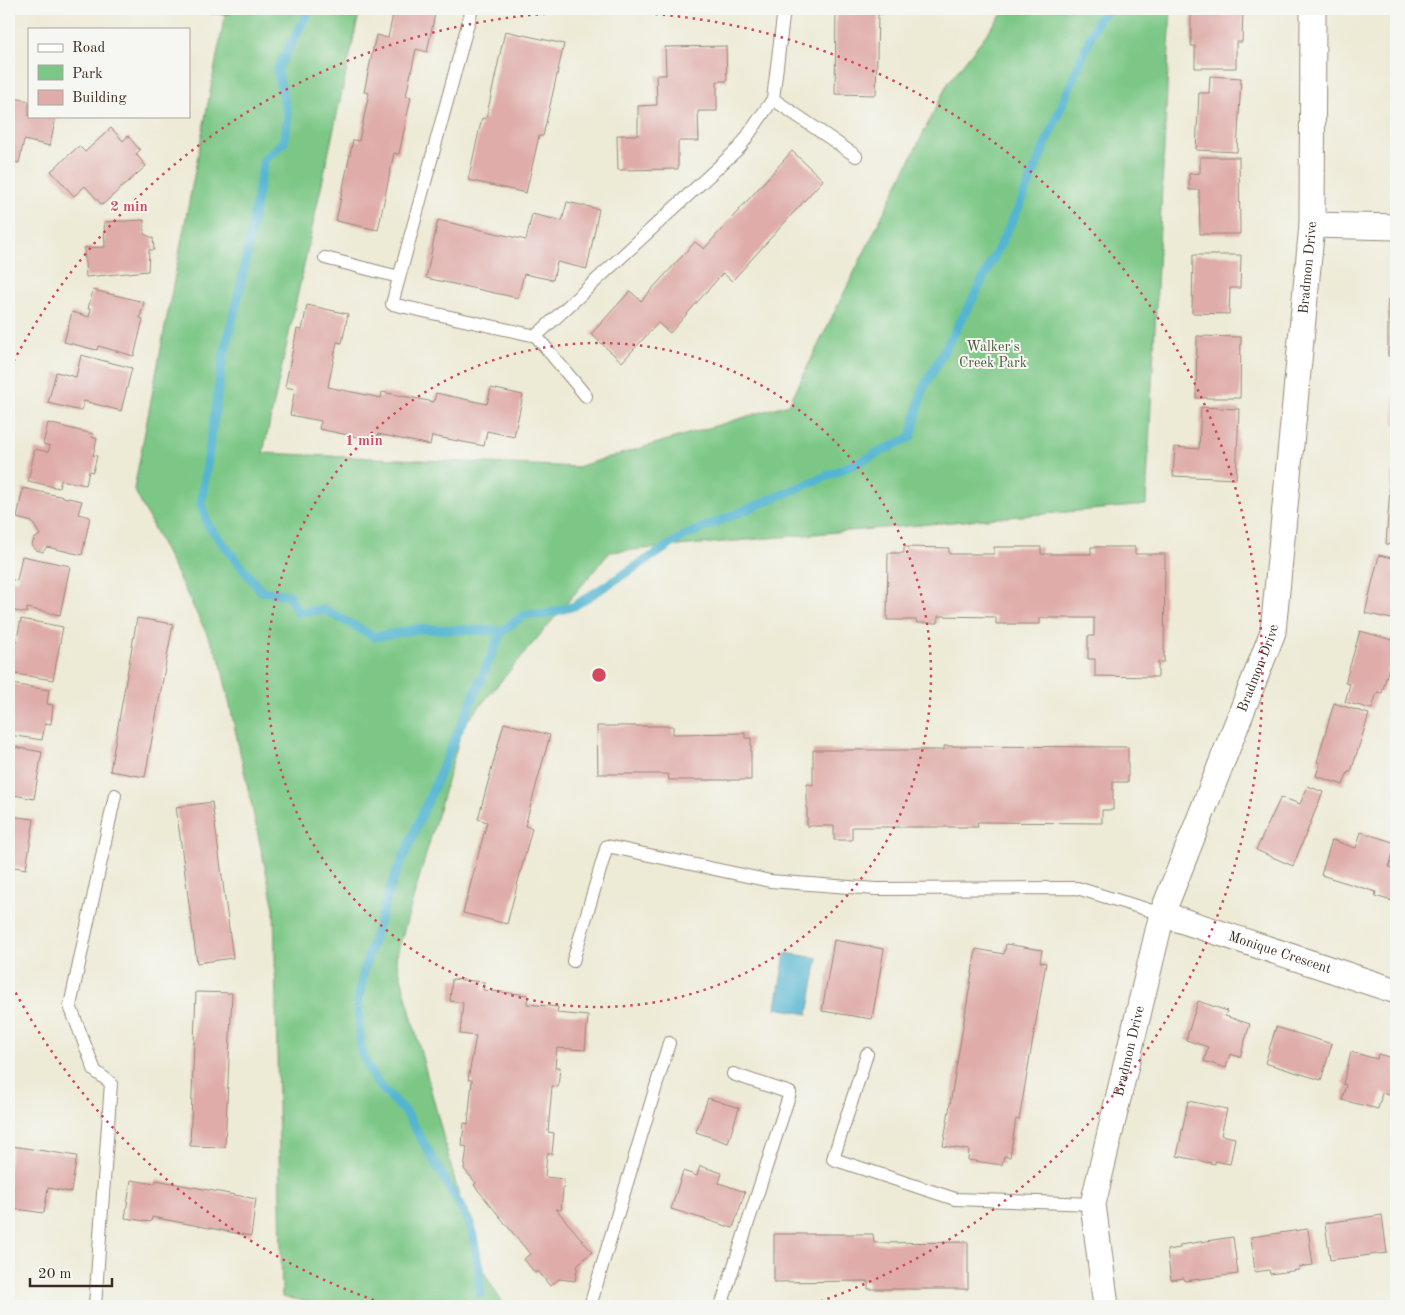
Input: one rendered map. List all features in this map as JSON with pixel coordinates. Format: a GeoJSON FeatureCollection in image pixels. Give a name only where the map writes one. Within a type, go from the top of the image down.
{"type":"FeatureCollection","features":[{"type":"Feature","properties":{"kind":"street","name":"Bradmon Drive"},"geometry":{"type":"LineString","coordinates":[[1106,1306],[1094,1204],[1162,914],[1273,632],[1312,225],[1313,9]]}},
{"type":"Feature","properties":{"kind":"street"},"geometry":{"type":"LineString","coordinates":[[1312,225],[1396,227]]}},
{"type":"Feature","properties":{"kind":"street","name":"Monique Crescent"},"geometry":{"type":"LineString","coordinates":[[1162,914],[1396,991]]}},
{"type":"Feature","properties":{"kind":"lane"},"geometry":{"type":"LineString","coordinates":[[472,9],[392,304],[536,336],[586,396]]}},
{"type":"Feature","properties":{"kind":"lane"},"geometry":{"type":"LineString","coordinates":[[536,336],[740,147],[773,99],[784,9]]}},
{"type":"Feature","properties":{"kind":"lane"},"geometry":{"type":"LineString","coordinates":[[773,99],[856,156]]}},
{"type":"Feature","properties":{"kind":"lane"},"geometry":{"type":"LineString","coordinates":[[325,258],[399,277]]}},
{"type":"Feature","properties":{"kind":"lane"},"geometry":{"type":"LineString","coordinates":[[95,1306],[111,1083],[95,1071],[70,1006],[115,795]]}},
{"type":"Feature","properties":{"kind":"lane"},"geometry":{"type":"LineString","coordinates":[[573,960],[607,846],[770,881],[876,889],[1077,888],[1162,914]]}},
{"type":"Feature","properties":{"kind":"lane"},"geometry":{"type":"LineString","coordinates":[[590,1306],[669,1043]]}},
{"type":"Feature","properties":{"kind":"lane"},"geometry":{"type":"LineString","coordinates":[[867,1054],[833,1159],[955,1199],[1094,1204]]}},
{"type":"Feature","properties":{"kind":"lane"},"geometry":{"type":"LineString","coordinates":[[721,1306],[790,1093],[733,1074]]}},
{"type":"Feature","properties":{"kind":"green space","name":"Walker's Creek Park"},"geometry":{"type":"Polygon","coordinates":[[[226,9],[360,9],[263,453],[577,467],[789,404],[948,83],[1006,9],[1171,9],[1146,505],[610,552],[463,726],[396,958],[475,1257],[504,1306],[336,1306],[282,1297],[274,908],[220,660],[134,489],[226,9]]]}},
{"type":"Feature","properties":{"kind":"water"},"geometry":{"type":"Polygon","coordinates":[[[785,953],[818,958],[808,1014],[776,1008],[785,953]]]}},
{"type":"Feature","properties":{"kind":"building"},"geometry":{"type":"Polygon","coordinates":[[[190,9],[228,9],[228,12],[189,12],[190,9]]]}},
{"type":"Feature","properties":{"kind":"building"},"geometry":{"type":"Polygon","coordinates":[[[394,9],[436,9],[427,52],[416,49],[406,96],[411,97],[399,154],[394,153],[378,230],[336,221],[353,140],[359,141],[369,93],[364,92],[376,35],[388,38],[394,9]]]}},
{"type":"Feature","properties":{"kind":"building"},"geometry":{"type":"Polygon","coordinates":[[[883,9],[883,14],[878,14],[876,95],[835,94],[836,10],[883,9]]]}},
{"type":"Feature","properties":{"kind":"building"},"geometry":{"type":"Polygon","coordinates":[[[1209,9],[1243,9],[1242,42],[1236,42],[1236,68],[1195,68],[1195,46],[1191,46],[1191,14],[1209,14],[1209,9]]]}},
{"type":"Feature","properties":{"kind":"building"},"geometry":{"type":"Polygon","coordinates":[[[505,31],[564,44],[543,136],[539,136],[526,193],[468,180],[482,118],[486,119],[505,31]]]}},
{"type":"Feature","properties":{"kind":"building"},"geometry":{"type":"Polygon","coordinates":[[[726,46],[727,81],[717,81],[717,111],[698,111],[699,141],[678,141],[678,169],[618,170],[617,135],[638,135],[638,106],[657,105],[656,75],[666,75],[665,47],[726,46]]]}},
{"type":"Feature","properties":{"kind":"building"},"geometry":{"type":"Polygon","coordinates":[[[1210,76],[1241,78],[1237,152],[1196,150],[1199,93],[1209,93],[1210,76]]]}},
{"type":"Feature","properties":{"kind":"building"},"geometry":{"type":"Polygon","coordinates":[[[9,97],[28,101],[28,118],[56,118],[50,146],[24,140],[19,163],[9,160],[9,97]]]}},
{"type":"Feature","properties":{"kind":"building"},"geometry":{"type":"Polygon","coordinates":[[[111,128],[123,141],[128,136],[140,150],[136,154],[146,166],[102,205],[85,186],[74,196],[51,171],[79,146],[85,152],[111,128]]]}},
{"type":"Feature","properties":{"kind":"building"},"geometry":{"type":"Polygon","coordinates":[[[792,151],[823,180],[732,281],[723,273],[670,333],[658,323],[622,362],[591,334],[630,291],[641,301],[695,242],[704,249],[792,151]]]}},
{"type":"Feature","properties":{"kind":"building"},"geometry":{"type":"Polygon","coordinates":[[[1200,157],[1239,157],[1240,234],[1200,234],[1199,190],[1189,190],[1189,174],[1200,173],[1200,157]]]}},
{"type":"Feature","properties":{"kind":"building"},"geometry":{"type":"Polygon","coordinates":[[[567,202],[599,209],[587,269],[557,262],[553,280],[524,274],[518,298],[426,278],[438,220],[526,240],[532,214],[562,221],[567,202]]]}},
{"type":"Feature","properties":{"kind":"building"},"geometry":{"type":"Polygon","coordinates":[[[144,220],[144,234],[153,238],[154,250],[149,250],[148,271],[86,277],[84,248],[105,247],[104,222],[144,220]]]}},
{"type":"Feature","properties":{"kind":"building"},"geometry":{"type":"Polygon","coordinates":[[[1193,255],[1241,255],[1240,288],[1230,288],[1229,314],[1192,313],[1193,255]]]}},
{"type":"Feature","properties":{"kind":"building"},"geometry":{"type":"Polygon","coordinates":[[[93,290],[144,302],[140,318],[143,319],[134,356],[98,346],[97,350],[64,342],[72,312],[89,317],[91,309],[88,309],[93,290]]]}},
{"type":"Feature","properties":{"kind":"building"},"geometry":{"type":"Polygon","coordinates":[[[1388,300],[1396,300],[1396,356],[1388,356],[1388,300]]]}},
{"type":"Feature","properties":{"kind":"building"},"geometry":{"type":"Polygon","coordinates":[[[307,305],[348,314],[342,343],[337,342],[328,387],[381,398],[382,392],[434,402],[436,393],[487,404],[491,388],[523,395],[514,437],[487,431],[484,446],[432,436],[430,445],[378,434],[377,441],[319,429],[321,421],[290,415],[295,389],[285,387],[297,329],[302,330],[307,305]]]}},
{"type":"Feature","properties":{"kind":"building"},"geometry":{"type":"Polygon","coordinates":[[[1197,336],[1241,337],[1240,398],[1196,398],[1197,336]]]}},
{"type":"Feature","properties":{"kind":"building"},"geometry":{"type":"Polygon","coordinates":[[[81,355],[132,368],[121,411],[84,401],[81,411],[48,403],[56,372],[76,377],[81,355]]]}},
{"type":"Feature","properties":{"kind":"building"},"geometry":{"type":"Polygon","coordinates":[[[1394,395],[1396,395],[1396,424],[1394,424],[1394,395]]]}},
{"type":"Feature","properties":{"kind":"building"},"geometry":{"type":"Polygon","coordinates":[[[1201,407],[1239,409],[1236,479],[1173,476],[1175,447],[1199,449],[1201,407]]]}},
{"type":"Feature","properties":{"kind":"building"},"geometry":{"type":"Polygon","coordinates":[[[48,423],[93,434],[92,437],[97,439],[93,455],[97,456],[93,472],[89,471],[86,485],[61,480],[59,488],[28,481],[35,449],[48,452],[50,446],[43,444],[48,423]]]}},
{"type":"Feature","properties":{"kind":"building"},"geometry":{"type":"Polygon","coordinates":[[[1391,473],[1396,473],[1396,545],[1386,544],[1391,473]]]}},
{"type":"Feature","properties":{"kind":"building"},"geometry":{"type":"Polygon","coordinates":[[[23,488],[82,501],[78,514],[90,517],[82,555],[47,547],[43,552],[36,550],[32,545],[34,539],[40,535],[32,522],[17,518],[23,488]]]}},
{"type":"Feature","properties":{"kind":"building"},"geometry":{"type":"Polygon","coordinates":[[[904,547],[949,548],[949,554],[994,554],[994,547],[1041,547],[1041,554],[1091,554],[1091,547],[1135,547],[1135,554],[1165,554],[1164,662],[1158,662],[1158,677],[1095,676],[1095,659],[1088,659],[1088,636],[1094,636],[1094,618],[1040,618],[1040,624],[996,624],[996,617],[938,616],[938,623],[917,623],[916,620],[887,620],[888,553],[904,553],[904,547]]]}},
{"type":"Feature","properties":{"kind":"building"},"geometry":{"type":"Polygon","coordinates":[[[1379,555],[1396,559],[1396,620],[1365,613],[1379,555]]]}},
{"type":"Feature","properties":{"kind":"building"},"geometry":{"type":"Polygon","coordinates":[[[22,556],[70,566],[60,615],[27,608],[27,613],[9,610],[9,579],[17,581],[22,556]]]}},
{"type":"Feature","properties":{"kind":"building"},"geometry":{"type":"Polygon","coordinates":[[[137,618],[173,624],[145,777],[110,771],[137,618]]]}},
{"type":"Feature","properties":{"kind":"building"},"geometry":{"type":"Polygon","coordinates":[[[21,619],[63,627],[53,680],[9,673],[9,643],[16,643],[21,619]]]}},
{"type":"Feature","properties":{"kind":"building"},"geometry":{"type":"Polygon","coordinates":[[[1360,631],[1396,641],[1382,693],[1377,692],[1372,709],[1345,702],[1350,684],[1345,683],[1360,631]]]}},
{"type":"Feature","properties":{"kind":"building"},"geometry":{"type":"Polygon","coordinates":[[[11,684],[49,690],[47,704],[53,705],[51,724],[45,723],[42,740],[9,735],[11,684]]]}},
{"type":"Feature","properties":{"kind":"building"},"geometry":{"type":"Polygon","coordinates":[[[1334,703],[1369,714],[1351,772],[1348,772],[1343,785],[1316,776],[1320,763],[1317,762],[1334,703]]]}},
{"type":"Feature","properties":{"kind":"building"},"geometry":{"type":"Polygon","coordinates":[[[504,723],[550,735],[525,826],[532,828],[507,924],[463,913],[487,822],[478,819],[504,723]]]}},
{"type":"Feature","properties":{"kind":"building"},"geometry":{"type":"Polygon","coordinates":[[[597,726],[673,726],[673,734],[745,733],[745,738],[751,738],[751,780],[669,780],[668,774],[598,774],[597,726]]]}},
{"type":"Feature","properties":{"kind":"building"},"geometry":{"type":"Polygon","coordinates":[[[9,746],[42,752],[34,799],[9,794],[9,746]]]}},
{"type":"Feature","properties":{"kind":"building"},"geometry":{"type":"Polygon","coordinates":[[[944,746],[1128,747],[1128,782],[1113,782],[1113,810],[1102,810],[1102,823],[977,822],[978,827],[852,827],[852,840],[834,840],[834,826],[807,826],[807,784],[813,785],[813,750],[944,750],[944,746]]]}},
{"type":"Feature","properties":{"kind":"building"},"geometry":{"type":"Polygon","coordinates":[[[1308,786],[1323,792],[1293,866],[1256,850],[1281,797],[1300,804],[1308,786]]]}},
{"type":"Feature","properties":{"kind":"building"},"geometry":{"type":"Polygon","coordinates":[[[212,802],[233,958],[197,963],[176,807],[212,802]]]}},
{"type":"Feature","properties":{"kind":"building"},"geometry":{"type":"Polygon","coordinates":[[[9,816],[34,819],[26,869],[9,866],[9,816]]]}},
{"type":"Feature","properties":{"kind":"building"},"geometry":{"type":"Polygon","coordinates":[[[1361,832],[1396,843],[1389,867],[1396,869],[1396,889],[1392,901],[1375,896],[1376,892],[1321,875],[1332,840],[1356,848],[1361,832]]]}},
{"type":"Feature","properties":{"kind":"building"},"geometry":{"type":"Polygon","coordinates":[[[834,940],[884,949],[872,1019],[822,1011],[834,940]]]}},
{"type":"Feature","properties":{"kind":"building"},"geometry":{"type":"Polygon","coordinates":[[[1006,944],[1042,950],[1040,962],[1046,963],[1019,1120],[1016,1119],[1010,1157],[1004,1156],[1002,1165],[968,1160],[969,1150],[943,1146],[976,949],[1004,954],[1006,944]]]}},
{"type":"Feature","properties":{"kind":"building"},"geometry":{"type":"Polygon","coordinates":[[[452,979],[484,982],[483,990],[528,995],[527,1004],[558,1007],[557,1013],[588,1016],[585,1050],[557,1048],[555,1067],[560,1067],[558,1087],[552,1086],[548,1132],[554,1133],[552,1154],[547,1154],[545,1177],[564,1179],[561,1210],[556,1209],[592,1252],[578,1264],[575,1281],[559,1279],[550,1286],[538,1271],[535,1273],[524,1259],[530,1254],[474,1185],[476,1183],[464,1169],[467,1147],[462,1146],[464,1123],[468,1124],[472,1080],[468,1080],[476,1036],[460,1034],[463,1003],[450,1001],[452,979]]]}},
{"type":"Feature","properties":{"kind":"building"},"geometry":{"type":"Polygon","coordinates":[[[196,992],[232,993],[225,1147],[190,1146],[196,992]]]}},
{"type":"Feature","properties":{"kind":"building"},"geometry":{"type":"Polygon","coordinates":[[[1198,1001],[1227,1011],[1225,1016],[1250,1024],[1240,1057],[1230,1054],[1226,1068],[1204,1061],[1208,1047],[1186,1040],[1198,1001]]]}},
{"type":"Feature","properties":{"kind":"building"},"geometry":{"type":"Polygon","coordinates":[[[1276,1027],[1332,1044],[1321,1080],[1265,1063],[1276,1027]]]}},
{"type":"Feature","properties":{"kind":"building"},"geometry":{"type":"Polygon","coordinates":[[[1351,1052],[1377,1059],[1378,1054],[1396,1059],[1396,1097],[1382,1093],[1378,1109],[1342,1100],[1346,1085],[1343,1084],[1351,1052]]]}},
{"type":"Feature","properties":{"kind":"building"},"geometry":{"type":"Polygon","coordinates":[[[708,1098],[739,1108],[728,1143],[696,1132],[708,1098]]]}},
{"type":"Feature","properties":{"kind":"building"},"geometry":{"type":"Polygon","coordinates":[[[1188,1101],[1227,1109],[1221,1135],[1235,1138],[1230,1164],[1215,1161],[1215,1164],[1177,1156],[1188,1101]]]}},
{"type":"Feature","properties":{"kind":"building"},"geometry":{"type":"Polygon","coordinates":[[[12,1146],[77,1156],[71,1192],[48,1188],[44,1213],[9,1208],[9,1164],[12,1146]]]}},
{"type":"Feature","properties":{"kind":"building"},"geometry":{"type":"Polygon","coordinates":[[[700,1166],[722,1173],[719,1183],[745,1192],[733,1228],[671,1209],[683,1171],[697,1176],[700,1166]]]}},
{"type":"Feature","properties":{"kind":"building"},"geometry":{"type":"Polygon","coordinates":[[[131,1180],[155,1184],[156,1180],[256,1199],[251,1236],[152,1217],[151,1222],[125,1218],[131,1180]]]}},
{"type":"Feature","properties":{"kind":"building"},"geometry":{"type":"Polygon","coordinates":[[[1382,1215],[1387,1253],[1330,1260],[1325,1223],[1382,1215]]]}},
{"type":"Feature","properties":{"kind":"building"},"geometry":{"type":"Polygon","coordinates":[[[1392,1227],[1396,1227],[1396,1250],[1395,1250],[1392,1227]]]}},
{"type":"Feature","properties":{"kind":"building"},"geometry":{"type":"Polygon","coordinates":[[[1308,1229],[1313,1265],[1299,1267],[1299,1270],[1270,1274],[1269,1270],[1255,1272],[1251,1237],[1308,1229]]]}},
{"type":"Feature","properties":{"kind":"building"},"geometry":{"type":"Polygon","coordinates":[[[774,1234],[873,1234],[874,1243],[968,1242],[968,1289],[868,1289],[868,1281],[774,1282],[774,1234]]]}},
{"type":"Feature","properties":{"kind":"building"},"geometry":{"type":"Polygon","coordinates":[[[1233,1237],[1238,1274],[1185,1281],[1184,1278],[1171,1280],[1167,1250],[1180,1248],[1180,1245],[1233,1237]]]}},
{"type":"Feature","properties":{"kind":"waterway"},"geometry":{"type":"LineString","coordinates":[[310,9],[277,70],[288,116],[284,142],[264,160],[241,284],[223,358],[201,504],[208,525],[261,591],[289,595],[297,612],[325,610],[375,637],[418,629],[502,631]]}},
{"type":"Feature","properties":{"kind":"waterway"},"geometry":{"type":"LineString","coordinates":[[480,1293],[479,1268],[471,1225],[407,1114],[377,1083],[368,1067],[361,1050],[358,1004],[364,970],[390,888],[502,631],[526,614],[543,615],[574,606],[684,536],[855,464],[911,437],[923,389],[974,297],[1019,207],[1099,17],[1111,9]]}}]}
